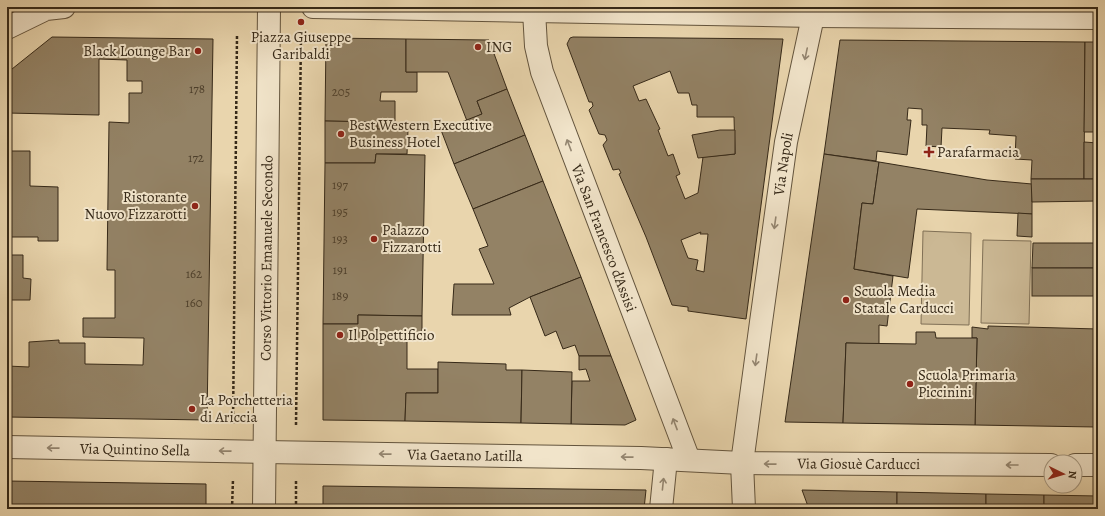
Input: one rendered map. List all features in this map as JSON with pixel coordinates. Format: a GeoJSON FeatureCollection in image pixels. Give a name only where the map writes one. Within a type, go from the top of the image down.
{"type":"FeatureCollection","features":[{"type":"Feature","properties":{"kind":"street"},"geometry":{"type":"LineString","coordinates":[[7,28],[46,9],[64,7]]}},
{"type":"Feature","properties":{"kind":"street","name":"Corso Vittorio Emanuele Secondo"},"geometry":{"type":"LineString","coordinates":[[264,509],[269,7]]}},
{"type":"Feature","properties":{"kind":"street"},"geometry":{"type":"LineString","coordinates":[[313,7],[815,11],[1098,18]]}},
{"type":"Feature","properties":{"kind":"street","name":"Via San Francesco d'Assisi"},"geometry":{"type":"LineString","coordinates":[[534,9],[536,46],[542,72],[689,460]]}},
{"type":"Feature","properties":{"kind":"street","name":"Via Napoli"},"geometry":{"type":"LineString","coordinates":[[742,463],[786,142],[815,11]]}},
{"type":"Feature","properties":{"kind":"street","name":"Via Quintino Sella"},"geometry":{"type":"LineString","coordinates":[[7,447],[264,452]]}},
{"type":"Feature","properties":{"kind":"street","name":"Via Gaetano Latilla"},"geometry":{"type":"LineString","coordinates":[[264,452],[666,459]]}},
{"type":"Feature","properties":{"kind":"street"},"geometry":{"type":"LineString","coordinates":[[661,509],[666,459]]}},
{"type":"Feature","properties":{"kind":"street","name":"Via Giosuè Carducci"},"geometry":{"type":"LineString","coordinates":[[666,459],[742,463],[1043,465]]}},
{"type":"Feature","properties":{"kind":"street"},"geometry":{"type":"LineString","coordinates":[[742,463],[744,509]]}},
{"type":"Feature","properties":{"kind":"street"},"geometry":{"type":"LineString","coordinates":[[1083,465],[1098,465]]}},
{"type":"Feature","properties":{"kind":"path"},"geometry":{"type":"LineString","coordinates":[[232,509],[237,35]]}},
{"type":"Feature","properties":{"kind":"path"},"geometry":{"type":"LineString","coordinates":[[296,509],[301,36]]}},
{"type":"Feature","properties":{"kind":"shaded area"},"geometry":{"type":"Polygon","coordinates":[[[923,231],[971,233],[969,325],[921,324],[923,231]]]}},
{"type":"Feature","properties":{"kind":"shaded area"},"geometry":{"type":"Polygon","coordinates":[[[983,240],[1031,241],[1029,324],[981,323],[983,240]]]}},
{"type":"Feature","properties":{"kind":"building"},"geometry":{"type":"Polygon","coordinates":[[[52,37],[213,39],[207,420],[7,417],[7,366],[29,367],[29,342],[59,340],[59,343],[85,343],[85,364],[143,365],[144,338],[83,337],[83,318],[115,318],[115,270],[107,270],[109,122],[129,123],[129,93],[142,93],[142,81],[127,81],[127,60],[99,59],[99,115],[7,113],[7,73],[52,37]]]}},
{"type":"Feature","properties":{"kind":"building"},"geometry":{"type":"Polygon","coordinates":[[[326,38],[406,39],[406,72],[417,72],[417,92],[381,92],[380,101],[395,101],[395,129],[377,129],[377,122],[325,121],[326,38]]]}},
{"type":"Feature","properties":{"kind":"building"},"geometry":{"type":"Polygon","coordinates":[[[570,38],[783,39],[746,319],[688,311],[688,307],[672,305],[646,237],[619,174],[621,173],[619,169],[613,170],[603,145],[607,140],[605,135],[599,134],[589,110],[593,106],[592,102],[589,102],[567,44],[570,38]],[[670,71],[633,86],[639,101],[646,99],[660,129],[658,130],[668,156],[673,154],[680,174],[676,176],[685,199],[698,193],[703,157],[735,154],[734,117],[697,117],[697,105],[692,105],[689,93],[678,93],[670,71]],[[701,232],[681,240],[688,258],[698,260],[696,270],[704,272],[708,234],[700,234],[701,232]]]}},
{"type":"Feature","properties":{"kind":"building"},"geometry":{"type":"Polygon","coordinates":[[[406,39],[489,40],[507,89],[477,101],[482,114],[467,121],[448,72],[406,72],[406,39]]]}},
{"type":"Feature","properties":{"kind":"building"},"geometry":{"type":"Polygon","coordinates":[[[840,40],[1085,42],[1084,179],[1031,179],[1032,160],[1015,159],[1016,136],[989,134],[990,130],[942,128],[941,147],[926,146],[927,125],[922,125],[922,109],[908,108],[907,120],[911,120],[907,155],[877,151],[876,161],[824,154],[840,40]]]}},
{"type":"Feature","properties":{"kind":"building"},"geometry":{"type":"Polygon","coordinates":[[[1085,42],[1098,42],[1098,126],[1095,126],[1095,132],[1084,132],[1085,42]]]}},
{"type":"Feature","properties":{"kind":"building"},"geometry":{"type":"Polygon","coordinates":[[[507,89],[525,135],[454,164],[441,130],[482,114],[477,101],[507,89]]]}},
{"type":"Feature","properties":{"kind":"building"},"geometry":{"type":"Polygon","coordinates":[[[325,121],[377,122],[377,129],[408,130],[407,154],[376,154],[375,163],[325,163],[325,121]]]}},
{"type":"Feature","properties":{"kind":"building"},"geometry":{"type":"Polygon","coordinates":[[[720,130],[735,130],[735,154],[698,158],[692,135],[720,130]]]}},
{"type":"Feature","properties":{"kind":"building"},"geometry":{"type":"Polygon","coordinates":[[[525,135],[543,181],[473,209],[454,164],[525,135]]]}},
{"type":"Feature","properties":{"kind":"building"},"geometry":{"type":"Polygon","coordinates":[[[1084,142],[1098,143],[1098,179],[1084,179],[1084,142]]]}},
{"type":"Feature","properties":{"kind":"building"},"geometry":{"type":"Polygon","coordinates":[[[7,151],[30,151],[30,186],[58,187],[58,241],[38,241],[38,237],[7,237],[7,151]]]}},
{"type":"Feature","properties":{"kind":"building","name":"Palazzo Fizzarotti"},"geometry":{"type":"Polygon","coordinates":[[[376,154],[425,155],[422,316],[358,315],[358,324],[323,324],[325,163],[375,163],[376,154]]]}},
{"type":"Feature","properties":{"kind":"building","name":"Scuola Media Statale Carducci"},"geometry":{"type":"Polygon","coordinates":[[[824,154],[879,162],[873,204],[862,203],[854,269],[893,276],[887,326],[879,325],[879,344],[846,343],[843,423],[785,422],[824,154]]]}},
{"type":"Feature","properties":{"kind":"building"},"geometry":{"type":"Polygon","coordinates":[[[879,162],[987,180],[1032,184],[1032,214],[917,209],[908,278],[854,269],[862,203],[873,204],[879,162]]]}},
{"type":"Feature","properties":{"kind":"building"},"geometry":{"type":"Polygon","coordinates":[[[1031,179],[1098,179],[1098,201],[1032,202],[1031,179]]]}},
{"type":"Feature","properties":{"kind":"building"},"geometry":{"type":"Polygon","coordinates":[[[543,181],[581,277],[530,297],[509,308],[511,315],[452,315],[454,284],[494,284],[479,249],[488,246],[473,209],[543,181]]]}},
{"type":"Feature","properties":{"kind":"building"},"geometry":{"type":"Polygon","coordinates":[[[1018,213],[1032,214],[1032,237],[1017,236],[1018,213]]]}},
{"type":"Feature","properties":{"kind":"building"},"geometry":{"type":"Polygon","coordinates":[[[1033,243],[1098,243],[1098,268],[1032,268],[1033,243]]]}},
{"type":"Feature","properties":{"kind":"building"},"geometry":{"type":"Polygon","coordinates":[[[7,255],[23,255],[23,278],[31,279],[30,300],[7,300],[7,255]]]}},
{"type":"Feature","properties":{"kind":"building"},"geometry":{"type":"Polygon","coordinates":[[[1032,268],[1098,268],[1098,296],[1032,296],[1032,268]]]}},
{"type":"Feature","properties":{"kind":"building"},"geometry":{"type":"Polygon","coordinates":[[[581,277],[611,356],[579,356],[575,345],[563,349],[556,331],[545,336],[530,297],[581,277]]]}},
{"type":"Feature","properties":{"kind":"building"},"geometry":{"type":"Polygon","coordinates":[[[358,315],[422,316],[422,339],[407,339],[407,369],[438,369],[438,393],[406,393],[405,421],[323,420],[323,324],[358,324],[358,315]]]}},
{"type":"Feature","properties":{"kind":"building"},"geometry":{"type":"Polygon","coordinates":[[[988,326],[1098,329],[1096,427],[975,425],[977,338],[972,338],[972,327],[988,329],[988,326]]]}},
{"type":"Feature","properties":{"kind":"building","name":"Scuola Primaria Piccinini"},"geometry":{"type":"Polygon","coordinates":[[[916,332],[935,332],[936,338],[977,338],[975,425],[843,423],[846,343],[916,344],[916,332]]]}},
{"type":"Feature","properties":{"kind":"building"},"geometry":{"type":"Polygon","coordinates":[[[579,356],[611,356],[636,420],[625,425],[571,424],[572,381],[590,381],[586,369],[579,370],[579,356]]]}},
{"type":"Feature","properties":{"kind":"building"},"geometry":{"type":"Polygon","coordinates":[[[1098,356],[1098,427],[1096,427],[1098,356]]]}},
{"type":"Feature","properties":{"kind":"building"},"geometry":{"type":"Polygon","coordinates":[[[438,362],[506,364],[506,370],[522,370],[521,423],[405,421],[406,393],[438,393],[438,362]]]}},
{"type":"Feature","properties":{"kind":"building"},"geometry":{"type":"Polygon","coordinates":[[[522,370],[572,372],[571,424],[521,423],[522,370]]]}},
{"type":"Feature","properties":{"kind":"building"},"geometry":{"type":"Polygon","coordinates":[[[7,481],[206,484],[206,509],[7,509],[7,481]]]}},
{"type":"Feature","properties":{"kind":"building"},"geometry":{"type":"Polygon","coordinates":[[[323,486],[646,490],[644,509],[323,509],[323,486]]]}},
{"type":"Feature","properties":{"kind":"building"},"geometry":{"type":"Polygon","coordinates":[[[802,490],[897,492],[897,509],[809,509],[802,490]]]}},
{"type":"Feature","properties":{"kind":"building"},"geometry":{"type":"Polygon","coordinates":[[[897,492],[986,494],[986,509],[897,509],[897,492]]]}},
{"type":"Feature","properties":{"kind":"building"},"geometry":{"type":"Polygon","coordinates":[[[986,494],[1044,495],[1044,509],[986,509],[986,494]]]}},
{"type":"Feature","properties":{"kind":"building"},"geometry":{"type":"Polygon","coordinates":[[[1044,495],[1098,496],[1098,509],[1044,509],[1044,495]]]}},
{"type":"Feature","properties":{"kind":"place","name":"Piazza Giuseppe Garibaldi"},"geometry":{"type":"Point","coordinates":[301,22]}},
{"type":"Feature","properties":{"kind":"place","name":"ING"},"geometry":{"type":"Point","coordinates":[478,47]}},
{"type":"Feature","properties":{"kind":"place","name":"Black Lounge Bar"},"geometry":{"type":"Point","coordinates":[198,51]}},
{"type":"Feature","properties":{"kind":"place","name":"Best Western Executive Business Hotel"},"geometry":{"type":"Point","coordinates":[341,134]}},
{"type":"Feature","properties":{"kind":"place","name":"Parafarmacia"},"geometry":{"type":"Point","coordinates":[929,152]}},
{"type":"Feature","properties":{"kind":"place","name":"Ristorante Nuovo Fizzarotti"},"geometry":{"type":"Point","coordinates":[195,206]}},
{"type":"Feature","properties":{"kind":"place","name":"Palazzo Fizzarotti"},"geometry":{"type":"Point","coordinates":[374,239]}},
{"type":"Feature","properties":{"kind":"place","name":"Scuola Media Statale Carducci"},"geometry":{"type":"Point","coordinates":[846,300]}},
{"type":"Feature","properties":{"kind":"place","name":"Il Polpettificio"},"geometry":{"type":"Point","coordinates":[340,335]}},
{"type":"Feature","properties":{"kind":"place","name":"Scuola Primaria Piccinini"},"geometry":{"type":"Point","coordinates":[910,384]}},
{"type":"Feature","properties":{"kind":"place","name":"La Porchetteria di Ariccia"},"geometry":{"type":"Point","coordinates":[192,409]}}]}
